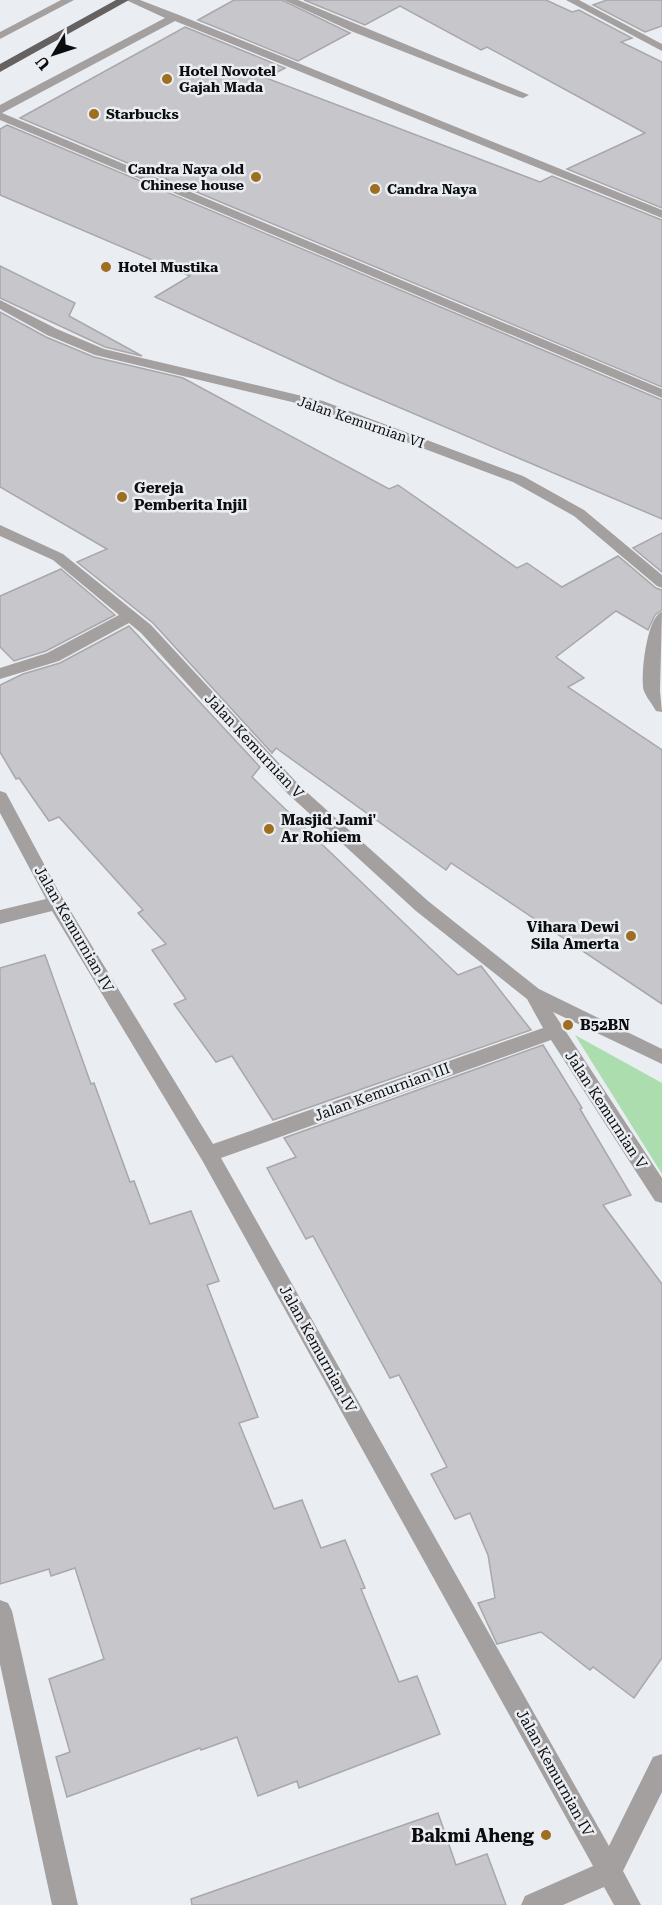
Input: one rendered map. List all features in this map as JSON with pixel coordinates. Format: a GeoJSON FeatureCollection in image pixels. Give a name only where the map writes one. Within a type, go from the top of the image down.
{"type":"FeatureCollection","features":[{"type":"Feature","properties":{"kind":"main road"},"geometry":{"type":"LineString","coordinates":[[0,69],[124,0]]}},
{"type":"Feature","properties":{"kind":"main road"},"geometry":{"type":"LineString","coordinates":[[0,62],[30,53]]}},
{"type":"Feature","properties":{"kind":"street"},"geometry":{"type":"LineString","coordinates":[[0,36],[69,0]]}},
{"type":"Feature","properties":{"kind":"street"},"geometry":{"type":"LineString","coordinates":[[131,0],[662,214]]}},
{"type":"Feature","properties":{"kind":"street"},"geometry":{"type":"LineString","coordinates":[[289,0],[355,29],[523,95]]}},
{"type":"Feature","properties":{"kind":"street"},"geometry":{"type":"LineString","coordinates":[[571,0],[662,48]]}},
{"type":"Feature","properties":{"kind":"street"},"geometry":{"type":"LineString","coordinates":[[0,110],[175,17]]}},
{"type":"Feature","properties":{"kind":"street"},"geometry":{"type":"LineString","coordinates":[[0,116],[662,394]]}},
{"type":"Feature","properties":{"kind":"street","name":"Jalan Kemurnian VI"},"geometry":{"type":"LineString","coordinates":[[0,304],[52,332],[100,352],[318,404],[518,480],[579,513],[662,583]]}},
{"type":"Feature","properties":{"kind":"street","name":"Jalan Kemurnian V"},"geometry":{"type":"LineString","coordinates":[[0,530],[58,557],[146,629],[294,790],[422,906],[533,994],[662,1057]]}},
{"type":"Feature","properties":{"kind":"street"},"geometry":{"type":"LineString","coordinates":[[0,674],[53,657],[130,616]]}},
{"type":"Feature","properties":{"kind":"street"},"geometry":{"type":"LineString","coordinates":[[662,617],[654,642],[652,691],[662,707]]}},
{"type":"Feature","properties":{"kind":"street","name":"Jalan Kemurnian IV"},"geometry":{"type":"LineString","coordinates":[[0,797],[57,903],[209,1154],[628,1905]]}},
{"type":"Feature","properties":{"kind":"street"},"geometry":{"type":"LineString","coordinates":[[0,917],[57,903]]}},
{"type":"Feature","properties":{"kind":"street","name":"Jalan Kemurnian V"},"geometry":{"type":"LineString","coordinates":[[533,994],[662,1195]]}},
{"type":"Feature","properties":{"kind":"street","name":"Jalan Kemurnian III"},"geometry":{"type":"LineString","coordinates":[[209,1154],[555,1031]]}},
{"type":"Feature","properties":{"kind":"street"},"geometry":{"type":"LineString","coordinates":[[0,1611],[65,1905]]}},
{"type":"Feature","properties":{"kind":"street"},"geometry":{"type":"LineString","coordinates":[[534,1905],[610,1871],[662,1766]]}},
{"type":"Feature","properties":{"kind":"green space"},"geometry":{"type":"Polygon","coordinates":[[[575,1035],[662,1083],[662,1174],[575,1035]]]}},
{"type":"Feature","properties":{"kind":"building"},"geometry":{"type":"Polygon","coordinates":[[[234,0],[282,0],[350,33],[298,61],[198,20],[234,0]]]}},
{"type":"Feature","properties":{"kind":"building"},"geometry":{"type":"Polygon","coordinates":[[[304,0],[546,0],[572,12],[579,10],[632,38],[621,42],[662,62],[662,208],[567,169],[645,133],[487,47],[481,50],[400,6],[365,25],[304,0]]]}},
{"type":"Feature","properties":{"kind":"building"},"geometry":{"type":"Polygon","coordinates":[[[607,0],[662,0],[662,26],[645,32],[593,5],[607,0]]]}},
{"type":"Feature","properties":{"kind":"building"},"geometry":{"type":"Polygon","coordinates":[[[185,27],[285,68],[266,78],[540,182],[552,176],[662,220],[662,387],[20,118],[185,27]]]}},
{"type":"Feature","properties":{"kind":"building"},"geometry":{"type":"Polygon","coordinates":[[[7,125],[662,400],[662,519],[337,381],[155,297],[190,276],[0,195],[0,129],[7,125]]]}},
{"type":"Feature","properties":{"kind":"building"},"geometry":{"type":"Polygon","coordinates":[[[0,266],[75,303],[69,316],[142,356],[105,347],[0,298],[0,266]]]}},
{"type":"Feature","properties":{"kind":"building"},"geometry":{"type":"Polygon","coordinates":[[[0,312],[46,337],[94,357],[183,378],[389,489],[398,485],[517,568],[527,563],[562,587],[618,556],[656,588],[662,590],[662,610],[655,615],[648,630],[616,611],[556,657],[584,678],[568,687],[662,750],[662,1004],[451,863],[446,870],[276,748],[272,753],[153,623],[77,562],[107,549],[0,487],[0,312]]]}},
{"type":"Feature","properties":{"kind":"building"},"geometry":{"type":"Polygon","coordinates":[[[662,533],[662,572],[633,548],[662,533]]]}},
{"type":"Feature","properties":{"kind":"building"},"geometry":{"type":"Polygon","coordinates":[[[61,569],[115,615],[46,651],[14,661],[0,647],[0,596],[61,569]]]}},
{"type":"Feature","properties":{"kind":"building"},"geometry":{"type":"Polygon","coordinates":[[[129,626],[260,767],[252,777],[458,975],[481,966],[531,1030],[273,1120],[232,1056],[216,1062],[174,1004],[186,999],[152,950],[166,944],[138,913],[143,910],[59,817],[49,821],[19,778],[16,779],[0,752],[0,685],[23,674],[60,663],[129,626]]]}},
{"type":"Feature","properties":{"kind":"building"},"geometry":{"type":"Polygon","coordinates":[[[45,955],[91,1084],[94,1083],[130,1182],[134,1181],[150,1224],[191,1211],[219,1281],[207,1285],[258,1417],[239,1423],[274,1509],[302,1500],[321,1548],[345,1540],[365,1588],[361,1589],[399,1682],[417,1676],[440,1734],[299,1788],[297,1781],[258,1796],[237,1737],[201,1750],[200,1748],[67,1797],[56,1757],[70,1752],[49,1679],[104,1659],[75,1568],[51,1576],[49,1569],[0,1584],[0,968],[45,955]]]}},
{"type":"Feature","properties":{"kind":"building"},"geometry":{"type":"Polygon","coordinates":[[[543,1045],[631,1195],[603,1205],[662,1284],[662,1658],[634,1698],[593,1667],[590,1670],[541,1632],[497,1644],[478,1603],[495,1598],[488,1555],[470,1513],[455,1519],[431,1474],[447,1467],[399,1375],[390,1378],[313,1236],[306,1239],[267,1168],[296,1157],[284,1138],[543,1045]]]}},
{"type":"Feature","properties":{"kind":"building"},"geometry":{"type":"Polygon","coordinates":[[[438,1813],[456,1865],[487,1854],[506,1905],[192,1905],[191,1899],[438,1813]]]}},
{"type":"Feature","properties":{"kind":"place","name":"Hotel Novotel Gajah Mada"},"geometry":{"type":"Point","coordinates":[167,79]}},
{"type":"Feature","properties":{"kind":"place","name":"Starbucks"},"geometry":{"type":"Point","coordinates":[94,114]}},
{"type":"Feature","properties":{"kind":"place","name":"Candra Naya old Chinese house"},"geometry":{"type":"Point","coordinates":[256,177]}},
{"type":"Feature","properties":{"kind":"place","name":"Candra Naya"},"geometry":{"type":"Point","coordinates":[375,189]}},
{"type":"Feature","properties":{"kind":"place","name":"Hotel Mustika"},"geometry":{"type":"Point","coordinates":[106,267]}},
{"type":"Feature","properties":{"kind":"place","name":"Gereja Pemberita Injil"},"geometry":{"type":"Point","coordinates":[122,497]}},
{"type":"Feature","properties":{"kind":"place","name":"Masjid Jami' Ar Rohiem"},"geometry":{"type":"Point","coordinates":[269,829]}},
{"type":"Feature","properties":{"kind":"place","name":"Vihara Dewi Sila Amerta"},"geometry":{"type":"Point","coordinates":[631,936]}},
{"type":"Feature","properties":{"kind":"place","name":"B52BN"},"geometry":{"type":"Point","coordinates":[568,1025]}},
{"type":"Feature","properties":{"kind":"place","name":"Bakmi Aheng"},"geometry":{"type":"Point","coordinates":[546,1835]}}]}
